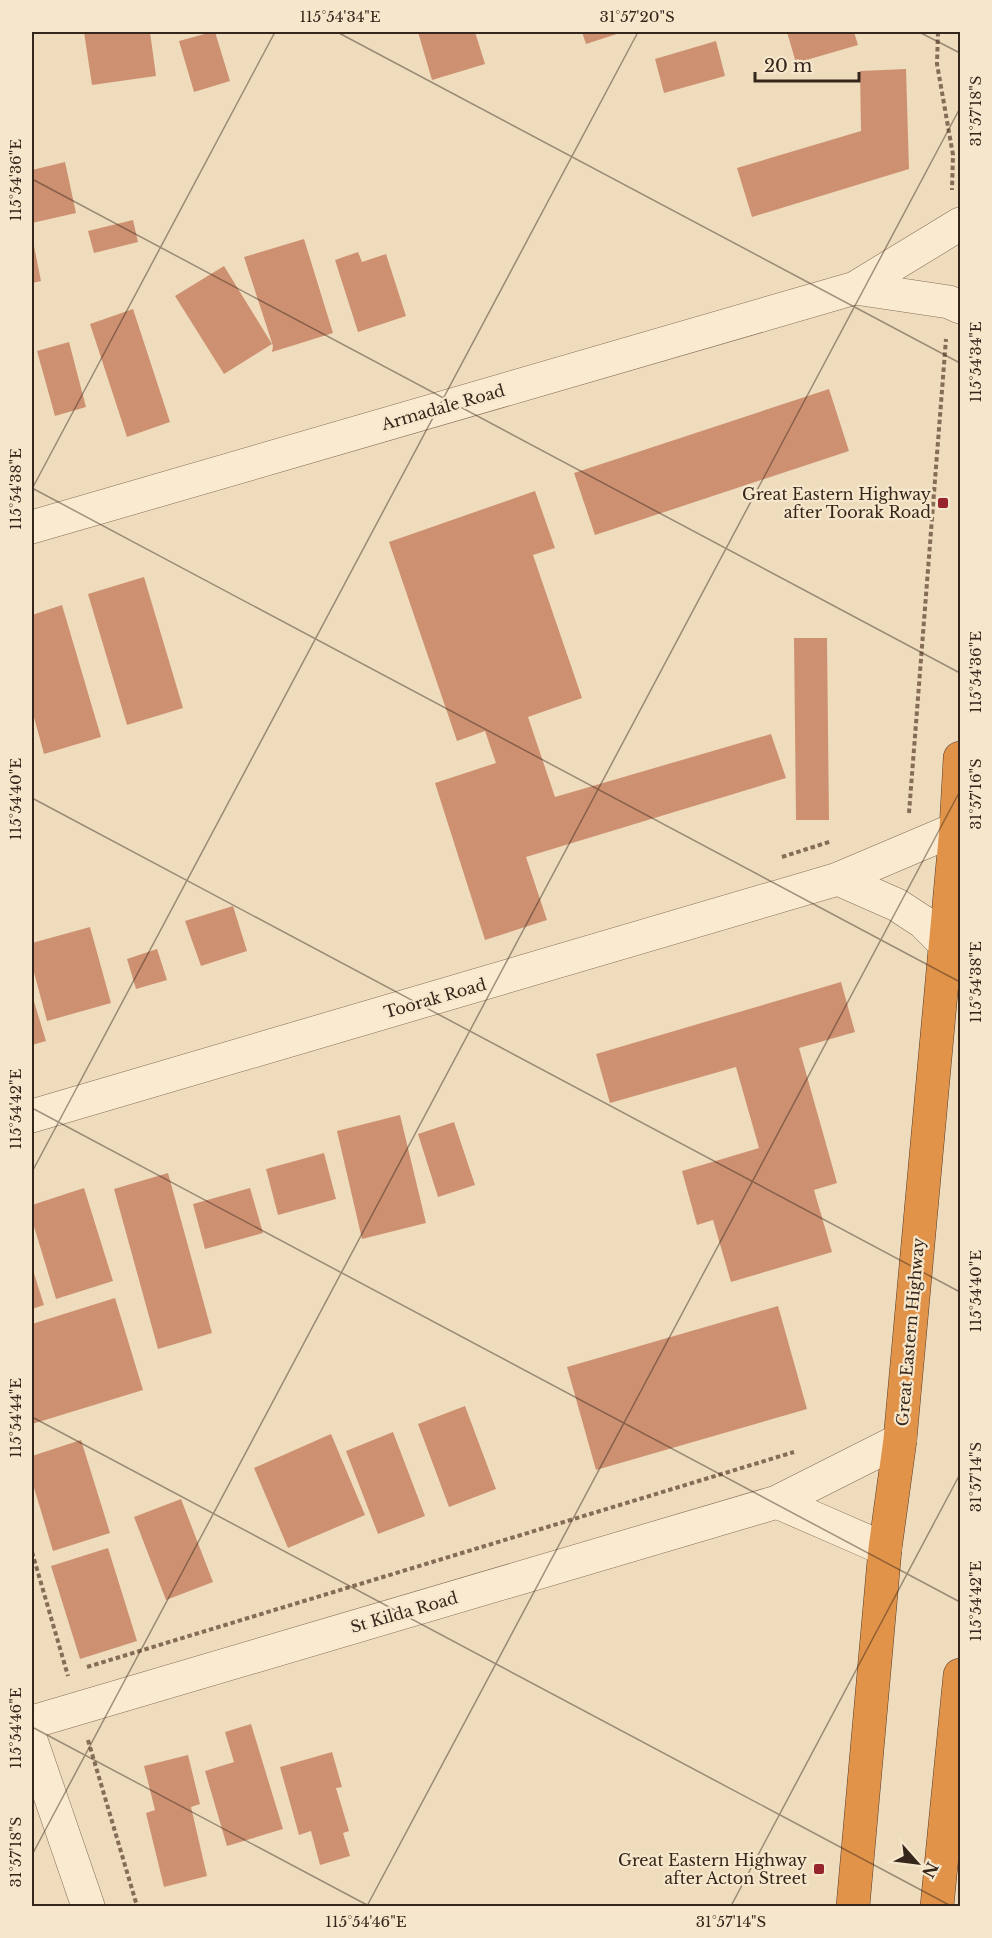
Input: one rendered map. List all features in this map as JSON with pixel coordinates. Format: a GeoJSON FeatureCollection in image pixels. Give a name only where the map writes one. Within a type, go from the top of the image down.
{"type":"FeatureCollection","features":[{"type":"Feature","properties":{"kind":"highway","name":"Great Eastern Highway"},"geometry":{"type":"LineString","coordinates":[[853,1906],[885,1549],[900,1440],[956,829],[960,758]]}},
{"type":"Feature","properties":{"kind":"highway"},"geometry":{"type":"LineString","coordinates":[[937,1906],[960,1675]]}},
{"type":"Feature","properties":{"kind":"street","name":"Armadale Road"},"geometry":{"type":"LineString","coordinates":[[32,527],[855,288],[955,227]]}},
{"type":"Feature","properties":{"kind":"street","name":"Armadale Road"},"geometry":{"type":"LineString","coordinates":[[855,288],[955,304]]}},
{"type":"Feature","properties":{"kind":"street","name":"Toorak Road"},"geometry":{"type":"LineString","coordinates":[[32,1116],[838,879],[956,829]]}},
{"type":"Feature","properties":{"kind":"street"},"geometry":{"type":"LineString","coordinates":[[838,879],[897,905],[923,922],[945,944]]}},
{"type":"Feature","properties":{"kind":"street","name":"St Kilda Road"},"geometry":{"type":"LineString","coordinates":[[32,1722],[777,1502],[900,1440]]}},
{"type":"Feature","properties":{"kind":"street"},"geometry":{"type":"LineString","coordinates":[[777,1502],[885,1549]]}},
{"type":"Feature","properties":{"kind":"street"},"geometry":{"type":"LineString","coordinates":[[32,1743],[88,1906]]}},
{"type":"Feature","properties":{"kind":"path"},"geometry":{"type":"LineString","coordinates":[[938,32],[937,64],[953,155],[955,227]]}},
{"type":"Feature","properties":{"kind":"path"},"geometry":{"type":"LineString","coordinates":[[908,818],[955,304]]}},
{"type":"Feature","properties":{"kind":"path"},"geometry":{"type":"LineString","coordinates":[[772,860],[840,839]]}},
{"type":"Feature","properties":{"kind":"path"},"geometry":{"type":"LineString","coordinates":[[79,1669],[802,1450]]}},
{"type":"Feature","properties":{"kind":"path"},"geometry":{"type":"LineString","coordinates":[[58,1676],[68,1673]]}},
{"type":"Feature","properties":{"kind":"building"},"geometry":{"type":"Polygon","coordinates":[[[84,32],[150,32],[156,76],[92,85],[84,32]]]}},
{"type":"Feature","properties":{"kind":"building"},"geometry":{"type":"Polygon","coordinates":[[[215,32],[230,81],[194,92],[179,41],[215,32]]]}},
{"type":"Feature","properties":{"kind":"building"},"geometry":{"type":"Polygon","coordinates":[[[418,32],[475,32],[485,64],[432,80],[418,32]]]}},
{"type":"Feature","properties":{"kind":"building"},"geometry":{"type":"Polygon","coordinates":[[[582,32],[623,32],[586,44],[582,32]]]}},
{"type":"Feature","properties":{"kind":"building"},"geometry":{"type":"Polygon","coordinates":[[[787,32],[854,32],[858,45],[796,63],[787,32]]]}},
{"type":"Feature","properties":{"kind":"building"},"geometry":{"type":"Polygon","coordinates":[[[716,41],[725,76],[664,93],[655,59],[716,41]]]}},
{"type":"Feature","properties":{"kind":"building"},"geometry":{"type":"Polygon","coordinates":[[[906,69],[909,169],[752,217],[737,168],[861,131],[860,71],[906,69]]]}},
{"type":"Feature","properties":{"kind":"building"},"geometry":{"type":"Polygon","coordinates":[[[65,162],[76,213],[32,223],[32,170],[65,162]]]}},
{"type":"Feature","properties":{"kind":"building"},"geometry":{"type":"Polygon","coordinates":[[[133,220],[138,242],[94,253],[88,231],[133,220]]]}},
{"type":"Feature","properties":{"kind":"building"},"geometry":{"type":"Polygon","coordinates":[[[304,239],[333,333],[272,352],[273,346],[244,257],[304,239]]]}},
{"type":"Feature","properties":{"kind":"building"},"geometry":{"type":"Polygon","coordinates":[[[34,246],[41,281],[32,283],[32,247],[34,246]]]}},
{"type":"Feature","properties":{"kind":"building"},"geometry":{"type":"Polygon","coordinates":[[[358,252],[362,262],[386,254],[406,316],[358,332],[335,260],[358,252]]]}},
{"type":"Feature","properties":{"kind":"building"},"geometry":{"type":"Polygon","coordinates":[[[224,266],[272,344],[224,374],[175,296],[224,266]]]}},
{"type":"Feature","properties":{"kind":"building"},"geometry":{"type":"Polygon","coordinates":[[[133,309],[170,422],[127,437],[90,324],[133,309]]]}},
{"type":"Feature","properties":{"kind":"building"},"geometry":{"type":"Polygon","coordinates":[[[69,342],[86,407],[55,416],[37,351],[69,342]]]}},
{"type":"Feature","properties":{"kind":"building"},"geometry":{"type":"Polygon","coordinates":[[[829,389],[849,451],[595,535],[574,473],[829,389]]]}},
{"type":"Feature","properties":{"kind":"building"},"geometry":{"type":"Polygon","coordinates":[[[535,491],[555,548],[533,555],[582,698],[528,717],[555,797],[771,734],[786,778],[526,857],[547,920],[485,940],[435,783],[496,763],[485,731],[457,741],[389,542],[535,491]]]}},
{"type":"Feature","properties":{"kind":"building"},"geometry":{"type":"Polygon","coordinates":[[[144,577],[183,708],[127,725],[88,594],[144,577]]]}},
{"type":"Feature","properties":{"kind":"building"},"geometry":{"type":"Polygon","coordinates":[[[62,605],[101,737],[44,754],[32,710],[32,615],[62,605]]]}},
{"type":"Feature","properties":{"kind":"building"},"geometry":{"type":"Polygon","coordinates":[[[794,638],[827,638],[829,820],[796,820],[794,638]]]}},
{"type":"Feature","properties":{"kind":"building"},"geometry":{"type":"Polygon","coordinates":[[[233,906],[247,951],[201,966],[185,921],[233,906]]]}},
{"type":"Feature","properties":{"kind":"building"},"geometry":{"type":"Polygon","coordinates":[[[90,927],[111,1003],[47,1021],[32,965],[32,943],[90,927]]]}},
{"type":"Feature","properties":{"kind":"building"},"geometry":{"type":"Polygon","coordinates":[[[157,949],[167,980],[136,989],[127,959],[157,949]]]}},
{"type":"Feature","properties":{"kind":"building"},"geometry":{"type":"Polygon","coordinates":[[[841,982],[855,1032],[799,1048],[837,1183],[814,1190],[832,1252],[731,1282],[713,1220],[697,1225],[682,1171],[759,1148],[736,1067],[610,1103],[596,1054],[841,982]]]}},
{"type":"Feature","properties":{"kind":"building"},"geometry":{"type":"Polygon","coordinates":[[[32,995],[46,1041],[32,1045],[32,995]]]}},
{"type":"Feature","properties":{"kind":"building"},"geometry":{"type":"Polygon","coordinates":[[[400,1115],[426,1223],[362,1239],[337,1131],[400,1115]]]}},
{"type":"Feature","properties":{"kind":"building"},"geometry":{"type":"Polygon","coordinates":[[[454,1122],[475,1185],[438,1197],[418,1134],[454,1122]]]}},
{"type":"Feature","properties":{"kind":"building"},"geometry":{"type":"Polygon","coordinates":[[[324,1153],[336,1199],[278,1215],[266,1169],[324,1153]]]}},
{"type":"Feature","properties":{"kind":"building"},"geometry":{"type":"Polygon","coordinates":[[[168,1173],[212,1333],[158,1349],[114,1189],[168,1173]]]}},
{"type":"Feature","properties":{"kind":"building"},"geometry":{"type":"Polygon","coordinates":[[[84,1188],[113,1281],[56,1299],[32,1220],[32,1205],[84,1188]]]}},
{"type":"Feature","properties":{"kind":"building"},"geometry":{"type":"Polygon","coordinates":[[[250,1188],[263,1233],[205,1249],[193,1204],[250,1188]]]}},
{"type":"Feature","properties":{"kind":"building"},"geometry":{"type":"Polygon","coordinates":[[[32,1267],[44,1305],[32,1309],[32,1267]]]}},
{"type":"Feature","properties":{"kind":"building"},"geometry":{"type":"Polygon","coordinates":[[[115,1298],[143,1390],[32,1424],[32,1324],[115,1298]]]}},
{"type":"Feature","properties":{"kind":"building"},"geometry":{"type":"Polygon","coordinates":[[[778,1306],[807,1409],[596,1470],[567,1367],[778,1306]]]}},
{"type":"Feature","properties":{"kind":"building"},"geometry":{"type":"Polygon","coordinates":[[[465,1406],[496,1489],[449,1507],[418,1424],[465,1406]]]}},
{"type":"Feature","properties":{"kind":"building"},"geometry":{"type":"Polygon","coordinates":[[[393,1432],[425,1516],[378,1534],[346,1451],[393,1432]]]}},
{"type":"Feature","properties":{"kind":"building"},"geometry":{"type":"Polygon","coordinates":[[[331,1434],[365,1515],[288,1548],[254,1468],[331,1434]]]}},
{"type":"Feature","properties":{"kind":"building"},"geometry":{"type":"Polygon","coordinates":[[[81,1440],[110,1533],[53,1551],[32,1481],[32,1456],[81,1440]]]}},
{"type":"Feature","properties":{"kind":"building"},"geometry":{"type":"Polygon","coordinates":[[[181,1499],[213,1582],[166,1600],[134,1517],[181,1499]]]}},
{"type":"Feature","properties":{"kind":"building"},"geometry":{"type":"Polygon","coordinates":[[[108,1548],[137,1641],[80,1659],[51,1566],[108,1548]]]}},
{"type":"Feature","properties":{"kind":"building"},"geometry":{"type":"Polygon","coordinates":[[[251,1724],[283,1829],[227,1846],[205,1771],[234,1762],[225,1732],[251,1724]]]}},
{"type":"Feature","properties":{"kind":"building"},"geometry":{"type":"Polygon","coordinates":[[[332,1752],[342,1787],[336,1788],[349,1831],[343,1833],[350,1856],[320,1865],[311,1831],[299,1835],[280,1767],[332,1752]]]}},
{"type":"Feature","properties":{"kind":"building"},"geometry":{"type":"Polygon","coordinates":[[[188,1755],[200,1804],[191,1807],[207,1876],[164,1887],[146,1813],[155,1810],[144,1766],[188,1755]]]}},
{"type":"Feature","properties":{"kind":"place","name":"Great Eastern Highway after Toorak Road"},"geometry":{"type":"Point","coordinates":[943,503]}},
{"type":"Feature","properties":{"kind":"place","name":"Great Eastern Highway after Acton Street"},"geometry":{"type":"Point","coordinates":[819,1869]}}]}
